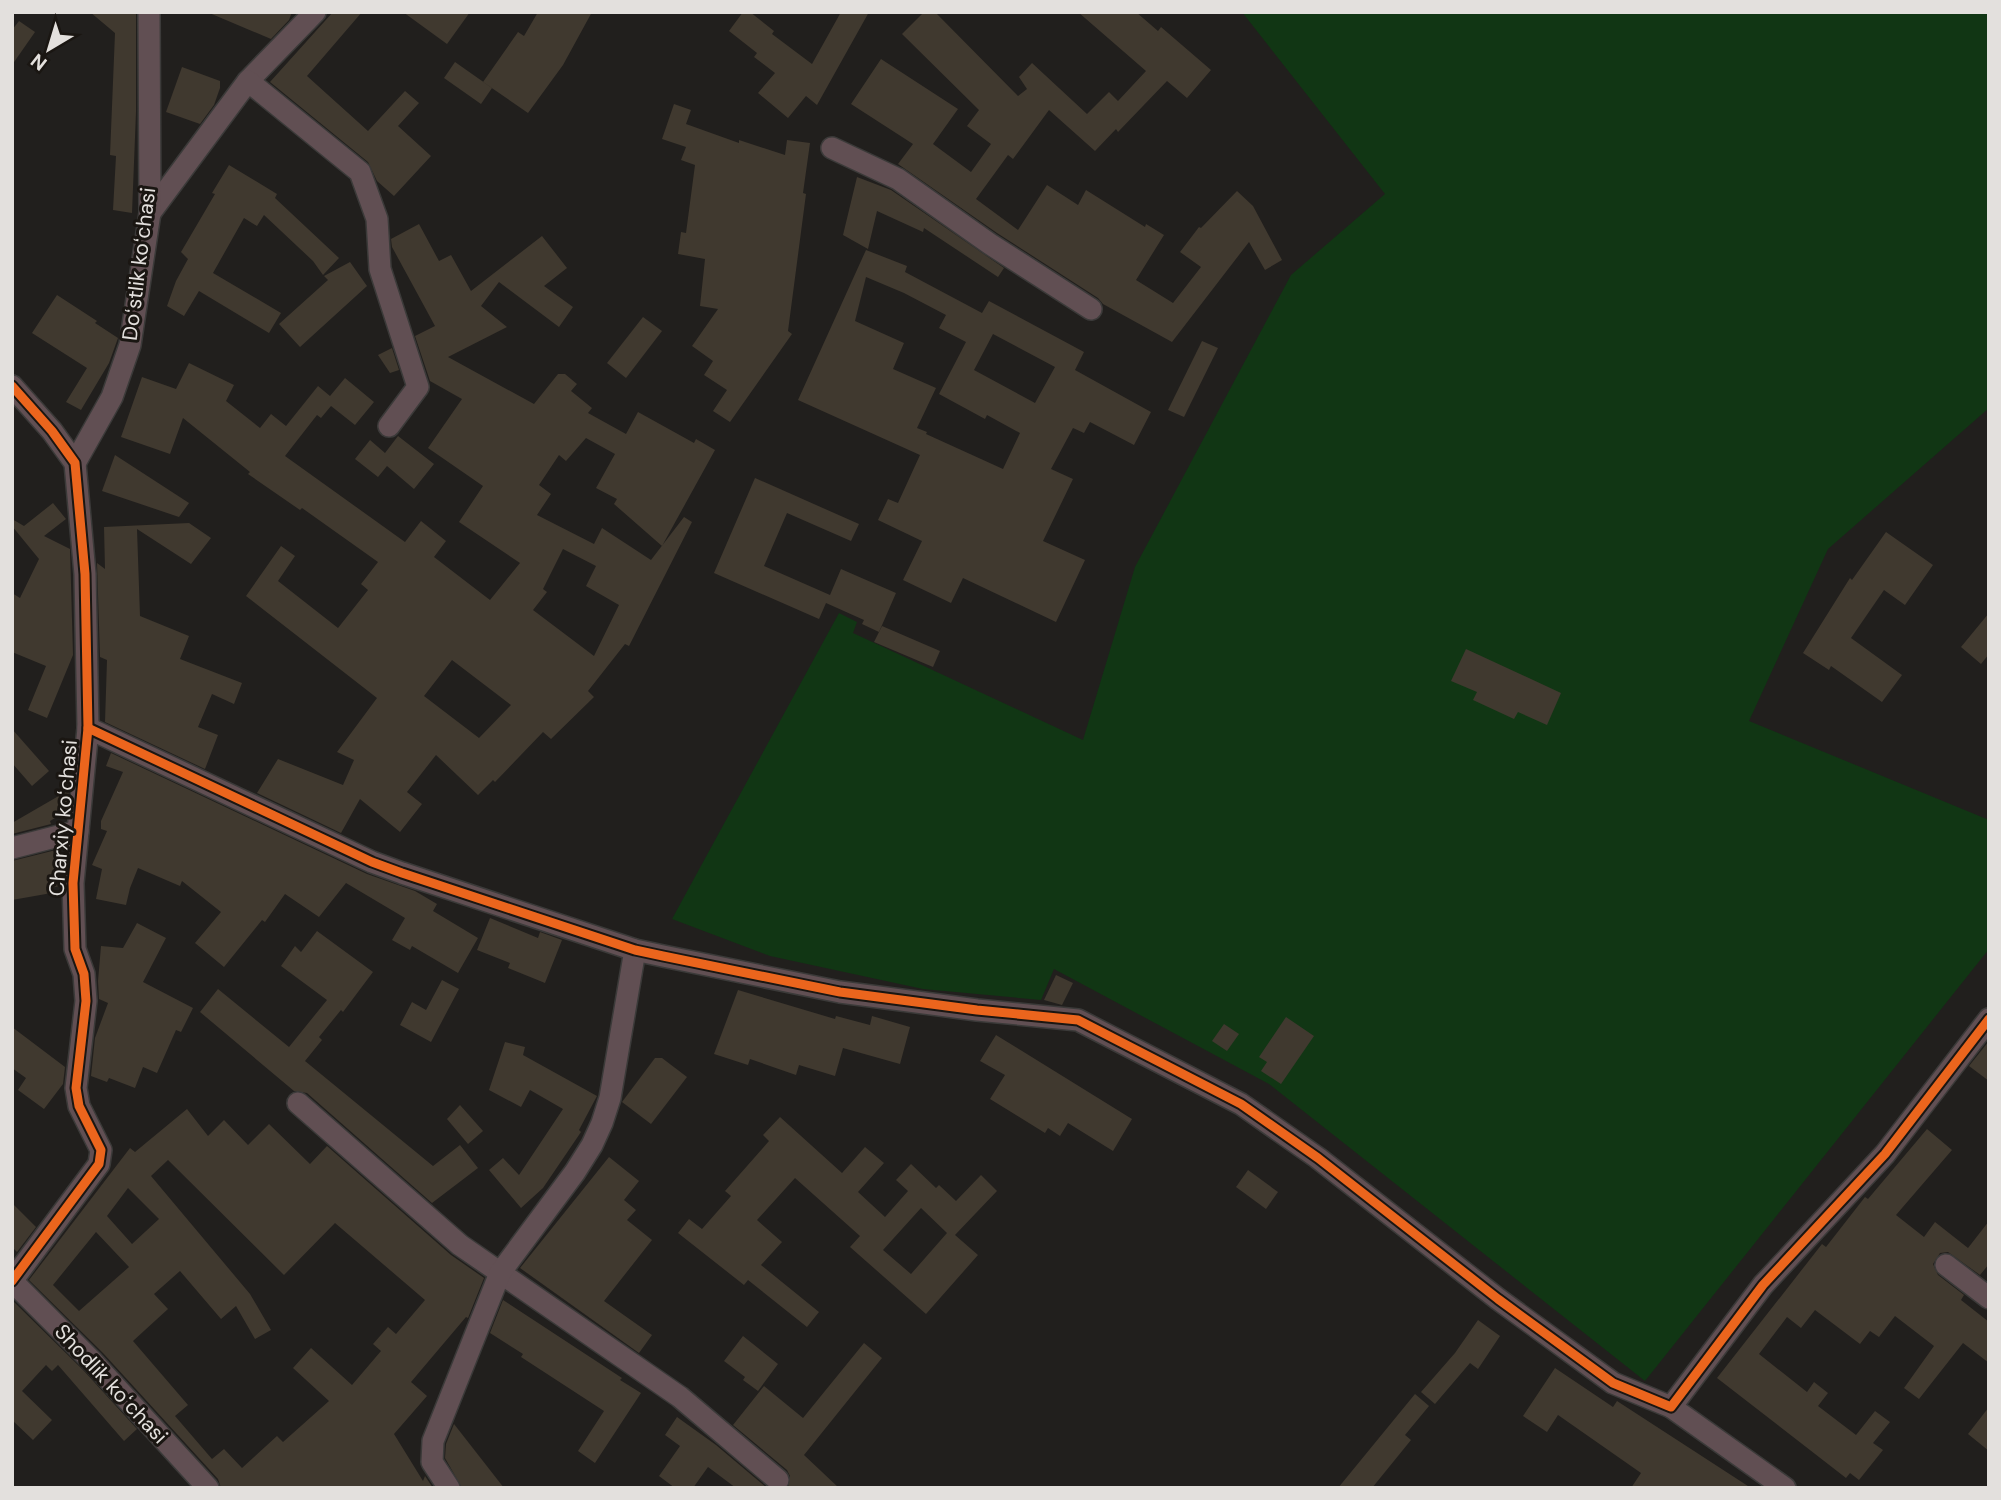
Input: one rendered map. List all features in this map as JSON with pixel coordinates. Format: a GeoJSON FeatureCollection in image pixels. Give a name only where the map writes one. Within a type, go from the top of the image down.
{"type":"FeatureCollection","features":[{"type":"Feature","properties":{"kind":"street","name":"Doʻstlik koʻchasi"},"geometry":{"type":"LineString","coordinates":[[75,463],[112,397],[130,345],[150,213],[149,12]]}},
{"type":"Feature","properties":{"kind":"street"},"geometry":{"type":"LineString","coordinates":[[150,213],[248,81],[315,12]]}},
{"type":"Feature","properties":{"kind":"street"},"geometry":{"type":"LineString","coordinates":[[248,81],[359,173],[377,219],[380,269],[418,387],[389,426]]}},
{"type":"Feature","properties":{"kind":"street"},"geometry":{"type":"LineString","coordinates":[[832,148],[898,179],[990,244],[1091,309]]}},
{"type":"Feature","properties":{"kind":"street"},"geometry":{"type":"LineString","coordinates":[[12,386],[52,431],[75,463]]}},
{"type":"Feature","properties":{"kind":"street","name":"Charxiy koʻchasi"},"geometry":{"type":"LineString","coordinates":[[12,1281],[102,1157],[99,1142],[76,1096],[86,1001],[84,974],[75,950],[73,883],[88,728],[85,575],[75,463]]}},
{"type":"Feature","properties":{"kind":"street"},"geometry":{"type":"LineString","coordinates":[[88,728],[372,862],[635,950],[840,992],[1078,1020],[1241,1104],[1318,1158],[1498,1299],[1613,1383],[1671,1407],[1785,1488]]}},
{"type":"Feature","properties":{"kind":"street"},"geometry":{"type":"LineString","coordinates":[[12,848],[78,831]]}},
{"type":"Feature","properties":{"kind":"street"},"geometry":{"type":"LineString","coordinates":[[449,1488],[432,1462],[433,1441],[500,1273],[575,1172],[602,1123],[610,1098],[635,950]]}},
{"type":"Feature","properties":{"kind":"street"},"geometry":{"type":"LineString","coordinates":[[1671,1407],[1763,1285],[1885,1154],[1989,1019]]}},
{"type":"Feature","properties":{"kind":"street"},"geometry":{"type":"LineString","coordinates":[[298,1103],[460,1245],[680,1397],[778,1480]]}},
{"type":"Feature","properties":{"kind":"street"},"geometry":{"type":"LineString","coordinates":[[1946,1265],[1989,1298]]}},
{"type":"Feature","properties":{"kind":"street","name":"Shodlik koʻchasi"},"geometry":{"type":"LineString","coordinates":[[12,1281],[93,1362],[208,1488]]}},
{"type":"Feature","properties":{"kind":"green space"},"geometry":{"type":"Polygon","coordinates":[[[1242,12],[1989,12],[1989,408],[1828,549],[1749,721],[1989,820],[1989,949],[1645,1381],[1269,1084],[1054,969],[1041,1000],[923,989],[770,956],[672,919],[839,613],[857,622],[853,633],[1083,740],[1135,567],[1291,275],[1385,194],[1242,12]]]}},
{"type":"Feature","properties":{"kind":"building"},"geometry":{"type":"Polygon","coordinates":[[[90,12],[136,12],[132,213],[113,210],[116,156],[110,155],[115,33],[90,12]]]}},
{"type":"Feature","properties":{"kind":"building"},"geometry":{"type":"Polygon","coordinates":[[[207,12],[292,12],[289,20],[271,39],[207,12]]]}},
{"type":"Feature","properties":{"kind":"building"},"geometry":{"type":"Polygon","coordinates":[[[333,12],[362,12],[307,76],[368,131],[405,91],[419,103],[398,126],[431,156],[394,196],[377,181],[368,162],[270,82],[333,12]]]}},
{"type":"Feature","properties":{"kind":"building"},"geometry":{"type":"Polygon","coordinates":[[[403,12],[470,12],[447,44],[403,12]]]}},
{"type":"Feature","properties":{"kind":"building"},"geometry":{"type":"Polygon","coordinates":[[[538,12],[592,12],[563,65],[528,113],[483,82],[518,32],[524,36],[538,12]]]}},
{"type":"Feature","properties":{"kind":"building"},"geometry":{"type":"Polygon","coordinates":[[[743,12],[750,12],[774,31],[772,34],[812,64],[841,12],[869,12],[817,105],[806,96],[788,118],[758,93],[775,73],[754,57],[757,53],[729,31],[743,12]]]}},
{"type":"Feature","properties":{"kind":"building"},"geometry":{"type":"Polygon","coordinates":[[[924,12],[935,12],[1018,96],[1027,89],[1019,77],[1032,63],[1087,114],[1109,92],[1118,101],[1146,71],[1078,12],[1136,12],[1158,31],[1161,27],[1211,70],[1187,98],[1167,81],[1118,132],[1116,129],[1095,151],[1049,110],[1013,159],[1008,155],[976,199],[1018,230],[1047,185],[1078,205],[1086,190],[1145,227],[1146,224],[1164,235],[1136,280],[1173,303],[1201,267],[1180,252],[1199,227],[1201,228],[1237,191],[1253,206],[1282,260],[1265,270],[1249,242],[1172,342],[1103,304],[1098,298],[997,233],[898,164],[913,144],[851,104],[881,59],[958,109],[933,144],[971,172],[991,144],[967,126],[979,110],[902,34],[924,12]]]}},
{"type":"Feature","properties":{"kind":"building"},"geometry":{"type":"Polygon","coordinates":[[[19,21],[35,32],[12,65],[12,30],[19,21]]]}},
{"type":"Feature","properties":{"kind":"building"},"geometry":{"type":"Polygon","coordinates":[[[455,62],[492,88],[481,104],[444,78],[455,62]]]}},
{"type":"Feature","properties":{"kind":"building"},"geometry":{"type":"Polygon","coordinates":[[[182,67],[220,81],[214,105],[200,124],[166,112],[182,67]]]}},
{"type":"Feature","properties":{"kind":"building"},"geometry":{"type":"Polygon","coordinates":[[[674,104],[691,110],[686,124],[739,143],[739,140],[785,155],[787,140],[810,143],[788,331],[792,334],[730,422],[713,411],[727,390],[704,375],[713,361],[692,346],[718,309],[700,306],[705,259],[678,254],[681,232],[686,233],[695,165],[681,160],[686,147],[662,139],[674,104]]]}},
{"type":"Feature","properties":{"kind":"building"},"geometry":{"type":"Polygon","coordinates":[[[229,165],[277,194],[275,198],[339,258],[323,275],[313,261],[264,215],[257,226],[244,218],[213,273],[281,313],[269,333],[199,291],[184,316],[167,306],[188,259],[181,252],[229,165]]]}},
{"type":"Feature","properties":{"kind":"building"},"geometry":{"type":"Polygon","coordinates":[[[857,177],[891,190],[1004,268],[998,277],[924,228],[923,232],[877,211],[868,249],[843,235],[857,177]]]}},
{"type":"Feature","properties":{"kind":"building"},"geometry":{"type":"Polygon","coordinates":[[[419,224],[439,261],[451,255],[471,291],[542,236],[567,268],[544,286],[573,307],[559,327],[499,282],[481,306],[507,327],[448,357],[534,404],[558,374],[565,374],[577,384],[571,391],[592,408],[588,413],[626,434],[638,412],[694,443],[696,439],[715,450],[663,545],[684,517],[692,522],[629,646],[625,644],[588,691],[594,697],[551,739],[543,732],[495,782],[493,780],[478,795],[436,755],[407,792],[422,804],[400,832],[360,799],[341,833],[257,793],[278,759],[343,785],[354,760],[337,752],[377,698],[246,596],[281,546],[295,556],[278,581],[338,628],[368,590],[361,584],[378,562],[302,508],[300,510],[248,474],[250,472],[183,418],[170,454],[121,437],[142,377],[176,389],[189,363],[234,385],[226,401],[260,428],[271,414],[286,426],[318,386],[330,396],[345,378],[374,402],[355,425],[331,406],[321,418],[317,415],[285,456],[405,542],[421,521],[446,541],[434,557],[490,600],[520,563],[459,522],[483,486],[428,448],[462,399],[430,381],[415,336],[435,326],[392,247],[391,239],[419,224]],[[586,438],[566,461],[559,455],[539,485],[551,494],[537,515],[594,544],[602,528],[651,560],[662,546],[614,504],[617,499],[596,488],[615,454],[586,438]],[[563,549],[543,589],[547,592],[533,610],[594,656],[619,605],[586,586],[596,566],[563,549]],[[452,660],[424,696],[479,738],[511,705],[452,660]]]}},
{"type":"Feature","properties":{"kind":"building"},"geometry":{"type":"Polygon","coordinates":[[[866,250],[907,266],[905,272],[982,313],[989,301],[1084,352],[1075,370],[1151,412],[1134,445],[1090,422],[1084,433],[1073,428],[1051,469],[1073,479],[1043,541],[1085,560],[1056,622],[963,578],[951,603],[903,580],[922,541],[878,520],[888,499],[898,503],[920,455],[798,400],[866,250]],[[866,277],[855,321],[904,343],[893,369],[936,388],[917,428],[1003,469],[1020,433],[987,415],[985,419],[939,394],[966,342],[939,328],[946,315],[866,277]],[[993,334],[974,370],[1035,403],[1055,367],[993,334]]]}},
{"type":"Feature","properties":{"kind":"building"},"geometry":{"type":"Polygon","coordinates":[[[350,262],[367,286],[300,347],[279,324],[328,280],[324,276],[350,262]]]}},
{"type":"Feature","properties":{"kind":"building"},"geometry":{"type":"Polygon","coordinates":[[[57,295],[118,338],[109,363],[81,410],[66,402],[87,368],[32,333],[57,295]]]}},
{"type":"Feature","properties":{"kind":"building"},"geometry":{"type":"Polygon","coordinates":[[[643,317],[662,331],[626,378],[607,363],[643,317]]]}},
{"type":"Feature","properties":{"kind":"building"},"geometry":{"type":"Polygon","coordinates":[[[1202,341],[1218,348],[1184,417],[1168,410],[1202,341]]]}},
{"type":"Feature","properties":{"kind":"building"},"geometry":{"type":"Polygon","coordinates":[[[392,348],[399,370],[390,373],[378,355],[392,348]]]}},
{"type":"Feature","properties":{"kind":"building"},"geometry":{"type":"Polygon","coordinates":[[[398,436],[434,464],[414,489],[387,466],[378,477],[355,459],[370,440],[385,453],[398,436]]]}},
{"type":"Feature","properties":{"kind":"building"},"geometry":{"type":"Polygon","coordinates":[[[115,455],[189,503],[179,517],[102,491],[115,455]]]}},
{"type":"Feature","properties":{"kind":"building"},"geometry":{"type":"Polygon","coordinates":[[[755,478],[859,524],[851,541],[787,513],[764,566],[830,595],[841,569],[896,593],[879,632],[862,624],[864,620],[826,603],[819,619],[714,573],[755,478]]]}},
{"type":"Feature","properties":{"kind":"building"},"geometry":{"type":"Polygon","coordinates":[[[53,503],[66,519],[44,536],[70,549],[73,655],[47,718],[28,710],[46,666],[12,652],[12,593],[20,598],[39,559],[12,526],[12,519],[24,526],[53,503]]]}},
{"type":"Feature","properties":{"kind":"building"},"geometry":{"type":"Polygon","coordinates":[[[189,523],[211,538],[191,564],[137,529],[140,616],[189,636],[180,659],[242,683],[234,704],[212,694],[198,727],[218,735],[205,769],[105,722],[107,660],[100,657],[97,563],[105,569],[104,527],[189,523]]]}},
{"type":"Feature","properties":{"kind":"building"},"geometry":{"type":"Polygon","coordinates":[[[1886,532],[1933,565],[1905,605],[1884,590],[1851,638],[1902,675],[1882,702],[1831,666],[1829,670],[1803,653],[1850,578],[1852,580],[1886,532]]]}},
{"type":"Feature","properties":{"kind":"building"},"geometry":{"type":"Polygon","coordinates":[[[1989,613],[1989,654],[1981,664],[1961,647],[1989,613]]]}},
{"type":"Feature","properties":{"kind":"building"},"geometry":{"type":"Polygon","coordinates":[[[882,626],[940,651],[933,667],[874,642],[882,626]]]}},
{"type":"Feature","properties":{"kind":"building"},"geometry":{"type":"Polygon","coordinates":[[[1466,649],[1561,693],[1547,725],[1518,712],[1514,719],[1473,700],[1477,692],[1451,681],[1466,649]]]}},
{"type":"Feature","properties":{"kind":"building"},"geometry":{"type":"Polygon","coordinates":[[[12,729],[49,771],[32,786],[12,763],[12,729]]]}},
{"type":"Feature","properties":{"kind":"building"},"geometry":{"type":"Polygon","coordinates":[[[111,753],[367,874],[415,891],[437,904],[433,911],[478,938],[458,973],[412,946],[410,950],[392,940],[405,918],[346,883],[319,917],[285,894],[265,922],[262,920],[224,967],[195,943],[221,912],[182,881],[180,886],[138,868],[126,905],[96,899],[102,869],[92,865],[107,831],[101,829],[101,821],[123,772],[106,766],[111,753]]]}},
{"type":"Feature","properties":{"kind":"building"},"geometry":{"type":"Polygon","coordinates":[[[69,790],[67,811],[50,821],[51,824],[12,834],[12,823],[69,790]]]}},
{"type":"Feature","properties":{"kind":"building"},"geometry":{"type":"Polygon","coordinates":[[[56,850],[60,886],[50,888],[51,892],[46,894],[12,900],[12,861],[56,850]]]}},
{"type":"Feature","properties":{"kind":"building"},"geometry":{"type":"Polygon","coordinates":[[[490,918],[538,938],[540,932],[562,940],[545,983],[508,968],[510,963],[477,950],[490,918]]]}},
{"type":"Feature","properties":{"kind":"building"},"geometry":{"type":"Polygon","coordinates":[[[137,923],[166,938],[143,982],[193,1008],[181,1032],[176,1030],[157,1073],[143,1067],[135,1088],[109,1078],[107,1082],[91,1076],[95,1038],[108,1003],[99,999],[101,946],[123,948],[137,923]]]}},
{"type":"Feature","properties":{"kind":"building"},"geometry":{"type":"Polygon","coordinates":[[[317,931],[373,972],[343,1012],[341,1010],[319,1037],[322,1040],[305,1061],[433,1166],[460,1145],[478,1168],[432,1203],[307,1093],[294,1091],[200,1012],[218,989],[289,1047],[327,1000],[281,966],[295,946],[301,952],[317,931]]]}},
{"type":"Feature","properties":{"kind":"building"},"geometry":{"type":"Polygon","coordinates":[[[1056,975],[1073,983],[1062,1005],[1044,1000],[1056,975]]]}},
{"type":"Feature","properties":{"kind":"building"},"geometry":{"type":"Polygon","coordinates":[[[442,980],[459,989],[431,1042],[400,1025],[412,1002],[426,1010],[442,980]]]}},
{"type":"Feature","properties":{"kind":"building"},"geometry":{"type":"Polygon","coordinates":[[[738,990],[835,1019],[836,1016],[870,1025],[872,1016],[910,1027],[900,1064],[843,1048],[835,1076],[799,1065],[796,1075],[750,1059],[748,1065],[714,1054],[738,990]]]}},
{"type":"Feature","properties":{"kind":"building"},"geometry":{"type":"Polygon","coordinates":[[[1286,1017],[1314,1036],[1281,1084],[1261,1071],[1267,1062],[1259,1057],[1286,1017]]]}},
{"type":"Feature","properties":{"kind":"building"},"geometry":{"type":"Polygon","coordinates":[[[1224,1024],[1239,1034],[1227,1051],[1212,1041],[1224,1024]]]}},
{"type":"Feature","properties":{"kind":"building"},"geometry":{"type":"Polygon","coordinates":[[[12,1027],[65,1067],[63,1084],[44,1109],[18,1090],[26,1078],[12,1068],[12,1027]]]}},
{"type":"Feature","properties":{"kind":"building"},"geometry":{"type":"Polygon","coordinates":[[[996,1035],[1132,1119],[1113,1151],[1068,1123],[1060,1136],[1048,1128],[1045,1133],[990,1099],[1005,1075],[980,1061],[996,1035]]]}},
{"type":"Feature","properties":{"kind":"building"},"geometry":{"type":"Polygon","coordinates":[[[1989,1041],[1989,1081],[1969,1066],[1989,1041]]]}},
{"type":"Feature","properties":{"kind":"building"},"geometry":{"type":"Polygon","coordinates":[[[505,1042],[525,1047],[523,1055],[597,1096],[579,1130],[581,1132],[543,1188],[521,1208],[489,1170],[503,1158],[519,1175],[563,1109],[530,1090],[521,1107],[489,1090],[505,1042]]]}},
{"type":"Feature","properties":{"kind":"building"},"geometry":{"type":"Polygon","coordinates":[[[655,1058],[662,1058],[687,1077],[651,1124],[622,1102],[655,1058]]]}},
{"type":"Feature","properties":{"kind":"building"},"geometry":{"type":"Polygon","coordinates":[[[460,1105],[483,1131],[468,1144],[447,1119],[460,1105]]]}},
{"type":"Feature","properties":{"kind":"building"},"geometry":{"type":"Polygon","coordinates":[[[187,1109],[208,1136],[224,1120],[248,1145],[269,1124],[310,1164],[327,1146],[451,1255],[484,1278],[468,1318],[466,1317],[411,1382],[427,1396],[394,1434],[423,1481],[425,1476],[433,1488],[221,1488],[218,1479],[103,1353],[29,1280],[130,1148],[135,1152],[187,1109]],[[168,1160],[151,1176],[250,1294],[271,1330],[255,1339],[236,1306],[221,1319],[180,1271],[154,1294],[168,1309],[133,1341],[188,1405],[175,1416],[212,1459],[224,1449],[242,1468],[277,1436],[283,1442],[329,1401],[293,1368],[311,1348],[352,1385],[381,1351],[373,1344],[388,1327],[396,1334],[425,1300],[335,1223],[284,1275],[168,1160]],[[128,1188],[107,1216],[132,1244],[159,1219],[128,1188]],[[96,1232],[53,1285],[79,1311],[129,1267],[96,1232]]]}},
{"type":"Feature","properties":{"kind":"building"},"geometry":{"type":"Polygon","coordinates":[[[780,1117],[842,1173],[865,1147],[884,1163],[858,1192],[885,1217],[908,1191],[896,1180],[911,1164],[936,1188],[939,1185],[956,1201],[981,1175],[997,1191],[955,1235],[978,1255],[926,1314],[850,1247],[860,1236],[795,1178],[757,1220],[782,1242],[761,1265],[819,1312],[807,1327],[748,1280],[744,1285],[678,1233],[689,1219],[702,1229],[731,1196],[725,1191],[769,1141],[763,1135],[780,1117]],[[921,1208],[883,1250],[911,1274],[947,1233],[921,1208]]]}},
{"type":"Feature","properties":{"kind":"building"},"geometry":{"type":"Polygon","coordinates":[[[1927,1129],[1952,1150],[1896,1215],[1924,1237],[1935,1222],[1968,1248],[1989,1221],[1989,1264],[1980,1275],[1948,1252],[1940,1253],[1933,1264],[1938,1275],[1964,1295],[1961,1300],[1989,1322],[1989,1363],[1963,1343],[1919,1399],[1904,1388],[1934,1346],[1895,1316],[1879,1337],[1870,1331],[1860,1344],[1815,1310],[1801,1328],[1787,1317],[1759,1354],[1807,1392],[1814,1382],[1828,1393],[1818,1406],[1856,1435],[1875,1411],[1890,1422],[1873,1443],[1883,1450],[1859,1480],[1850,1473],[1846,1478],[1717,1378],[1822,1244],[1826,1247],[1865,1197],[1868,1199],[1927,1129]]]}},
{"type":"Feature","properties":{"kind":"building"},"geometry":{"type":"Polygon","coordinates":[[[609,1157],[639,1181],[624,1200],[636,1210],[627,1220],[652,1240],[604,1301],[652,1335],[639,1353],[520,1268],[609,1157]]]}},
{"type":"Feature","properties":{"kind":"building"},"geometry":{"type":"Polygon","coordinates":[[[1248,1170],[1278,1192],[1266,1209],[1236,1187],[1248,1170]]]}},
{"type":"Feature","properties":{"kind":"building"},"geometry":{"type":"Polygon","coordinates":[[[12,1203],[36,1227],[17,1252],[12,1247],[12,1203]]]}},
{"type":"Feature","properties":{"kind":"building"},"geometry":{"type":"Polygon","coordinates":[[[12,1300],[84,1371],[137,1429],[124,1441],[58,1365],[52,1371],[46,1365],[22,1391],[52,1420],[33,1440],[12,1420],[12,1300]]]}},
{"type":"Feature","properties":{"kind":"building"},"geometry":{"type":"Polygon","coordinates":[[[503,1300],[641,1393],[595,1463],[578,1451],[604,1411],[521,1357],[523,1354],[490,1333],[503,1300]]]}},
{"type":"Feature","properties":{"kind":"building"},"geometry":{"type":"Polygon","coordinates":[[[1478,1320],[1500,1336],[1478,1369],[1470,1363],[1435,1404],[1421,1392],[1455,1353],[1478,1320]]]}},
{"type":"Feature","properties":{"kind":"building"},"geometry":{"type":"Polygon","coordinates":[[[743,1336],[778,1364],[758,1391],[724,1361],[743,1336]]]}},
{"type":"Feature","properties":{"kind":"building"},"geometry":{"type":"Polygon","coordinates":[[[864,1343],[882,1358],[804,1455],[839,1488],[788,1488],[790,1476],[787,1470],[733,1425],[764,1386],[803,1418],[864,1343]]]}},
{"type":"Feature","properties":{"kind":"building"},"geometry":{"type":"Polygon","coordinates":[[[1555,1368],[1613,1407],[1617,1401],[1751,1488],[1631,1488],[1641,1473],[1558,1415],[1547,1432],[1523,1416],[1555,1368]]]}},
{"type":"Feature","properties":{"kind":"building"},"geometry":{"type":"Polygon","coordinates":[[[1415,1394],[1429,1406],[1405,1435],[1411,1440],[1372,1488],[1338,1488],[1415,1394]]]}},
{"type":"Feature","properties":{"kind":"building"},"geometry":{"type":"Polygon","coordinates":[[[1989,1407],[1989,1451],[1968,1434],[1989,1407]]]}},
{"type":"Feature","properties":{"kind":"building"},"geometry":{"type":"Polygon","coordinates":[[[677,1417],[716,1445],[767,1488],[736,1488],[708,1467],[693,1488],[675,1488],[659,1476],[680,1446],[665,1435],[677,1417]]]}},
{"type":"Feature","properties":{"kind":"building"},"geometry":{"type":"Polygon","coordinates":[[[454,1424],[504,1488],[462,1488],[445,1458],[446,1444],[454,1424]]]}},
{"type":"Feature","properties":{"kind":"cycle path"},"geometry":{"type":"LineString","coordinates":[[12,386],[52,431],[75,463],[85,574],[88,728],[73,883],[75,949],[84,974],[86,1001],[76,1088],[79,1106],[101,1150],[99,1164],[12,1281]]}},
{"type":"Feature","properties":{"kind":"cycle path"},"geometry":{"type":"LineString","coordinates":[[88,728],[372,862],[635,950],[840,992],[1078,1020],[1241,1104],[1318,1158],[1498,1299],[1613,1383],[1671,1407],[1763,1285],[1885,1154],[1989,1019]]}}]}
